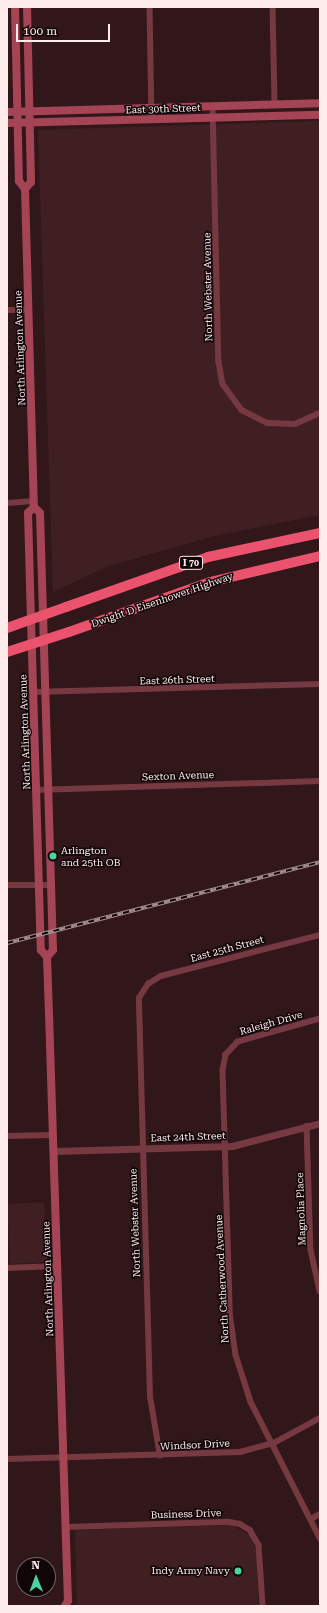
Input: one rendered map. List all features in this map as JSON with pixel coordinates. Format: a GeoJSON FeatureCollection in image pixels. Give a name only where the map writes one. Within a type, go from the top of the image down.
{"type":"FeatureCollection","features":[{"type":"Feature","properties":{"kind":"highway","name":"I 70"},"geometry":{"type":"LineString","coordinates":[[7,628],[208,557],[320,533]]}},
{"type":"Feature","properties":{"kind":"highway","name":"Dwight D Eisenhower Highway"},"geometry":{"type":"LineString","coordinates":[[7,653],[210,582],[320,556]]}},
{"type":"Feature","properties":{"kind":"main road","name":"North Arlington Avenue"},"geometry":{"type":"LineString","coordinates":[[15,7],[19,181],[25,189],[34,504],[40,513],[53,950],[47,957]]}},
{"type":"Feature","properties":{"kind":"main road","name":"North Arlington Avenue"},"geometry":{"type":"LineString","coordinates":[[25,189],[31,182],[27,7]]}},
{"type":"Feature","properties":{"kind":"main road","name":"East 30th Street"},"geometry":{"type":"LineString","coordinates":[[7,112],[320,103]]}},
{"type":"Feature","properties":{"kind":"main road","name":"East 30th Street"},"geometry":{"type":"LineString","coordinates":[[7,123],[320,115]]}},
{"type":"Feature","properties":{"kind":"main road","name":"North Arlington Avenue"},"geometry":{"type":"LineString","coordinates":[[34,504],[28,513],[41,950],[47,957],[69,1604]]}},
{"type":"Feature","properties":{"kind":"street"},"geometry":{"type":"LineString","coordinates":[[150,7],[152,120]]}},
{"type":"Feature","properties":{"kind":"street"},"geometry":{"type":"LineString","coordinates":[[273,7],[275,105]]}},
{"type":"Feature","properties":{"kind":"street","name":"North Webster Avenue"},"geometry":{"type":"LineString","coordinates":[[213,106],[220,375],[227,392],[242,410],[268,423],[289,424],[320,413]]}},
{"type":"Feature","properties":{"kind":"street"},"geometry":{"type":"LineString","coordinates":[[7,310],[28,310]]}},
{"type":"Feature","properties":{"kind":"street"},"geometry":{"type":"LineString","coordinates":[[7,503],[34,504]]}},
{"type":"Feature","properties":{"kind":"street","name":"East 26th Street"},"geometry":{"type":"LineString","coordinates":[[34,692],[320,684]]}},
{"type":"Feature","properties":{"kind":"street","name":"Sexton Avenue"},"geometry":{"type":"LineString","coordinates":[[36,790],[320,781]]}},
{"type":"Feature","properties":{"kind":"street"},"geometry":{"type":"LineString","coordinates":[[7,885],[51,885]]}},
{"type":"Feature","properties":{"kind":"street","name":"East 25th Street"},"geometry":{"type":"LineString","coordinates":[[143,990],[161,976],[320,935]]}},
{"type":"Feature","properties":{"kind":"street","name":"North Webster Avenue"},"geometry":{"type":"LineString","coordinates":[[143,990],[137,1011],[150,1400],[160,1456]]}},
{"type":"Feature","properties":{"kind":"street","name":"Raleigh Drive"},"geometry":{"type":"LineString","coordinates":[[230,1050],[248,1037],[320,1019]]}},
{"type":"Feature","properties":{"kind":"street","name":"North Catherwood Avenue"},"geometry":{"type":"LineString","coordinates":[[230,1050],[223,1068],[233,1341],[248,1394],[274,1443],[320,1538]]}},
{"type":"Feature","properties":{"kind":"street","name":"East 24th Street"},"geometry":{"type":"LineString","coordinates":[[54,1151],[225,1146],[320,1123]]}},
{"type":"Feature","properties":{"kind":"street","name":"Magnolia Place"},"geometry":{"type":"LineString","coordinates":[[307,1126],[312,1250],[320,1291]]}},
{"type":"Feature","properties":{"kind":"street"},"geometry":{"type":"LineString","coordinates":[[7,1136],[53,1136]]}},
{"type":"Feature","properties":{"kind":"street"},"geometry":{"type":"LineString","coordinates":[[7,1268],[57,1266]]}},
{"type":"Feature","properties":{"kind":"street","name":"Windsor Drive"},"geometry":{"type":"LineString","coordinates":[[7,1460],[229,1453],[274,1443],[320,1418]]}},
{"type":"Feature","properties":{"kind":"street"},"geometry":{"type":"LineString","coordinates":[[311,1519],[320,1514]]}},
{"type":"Feature","properties":{"kind":"street","name":"Business Drive"},"geometry":{"type":"LineString","coordinates":[[66,1527],[229,1522],[240,1524],[250,1530],[260,1545],[263,1606]]}},
{"type":"Feature","properties":{"kind":"shaded area"},"geometry":{"type":"Polygon","coordinates":[[[320,121],[320,515],[214,536],[108,566],[53,592],[38,130],[320,121]]]}},
{"type":"Feature","properties":{"kind":"shaded area"},"geometry":{"type":"Polygon","coordinates":[[[44,1202],[47,1262],[10,1264],[7,1204],[44,1202]]]}},
{"type":"Feature","properties":{"kind":"shaded area"},"geometry":{"type":"Polygon","coordinates":[[[232,1525],[252,1537],[257,1554],[258,1606],[77,1606],[75,1530],[232,1525]]]}},
{"type":"Feature","properties":{"kind":"railway"},"geometry":{"type":"LineString","coordinates":[[7,943],[320,862]]}},
{"type":"Feature","properties":{"kind":"place","name":"Arlington and 25th OB"},"geometry":{"type":"Point","coordinates":[53,856]}},
{"type":"Feature","properties":{"kind":"place","name":"Indy Army Navy"},"geometry":{"type":"Point","coordinates":[238,1571]}}]}
